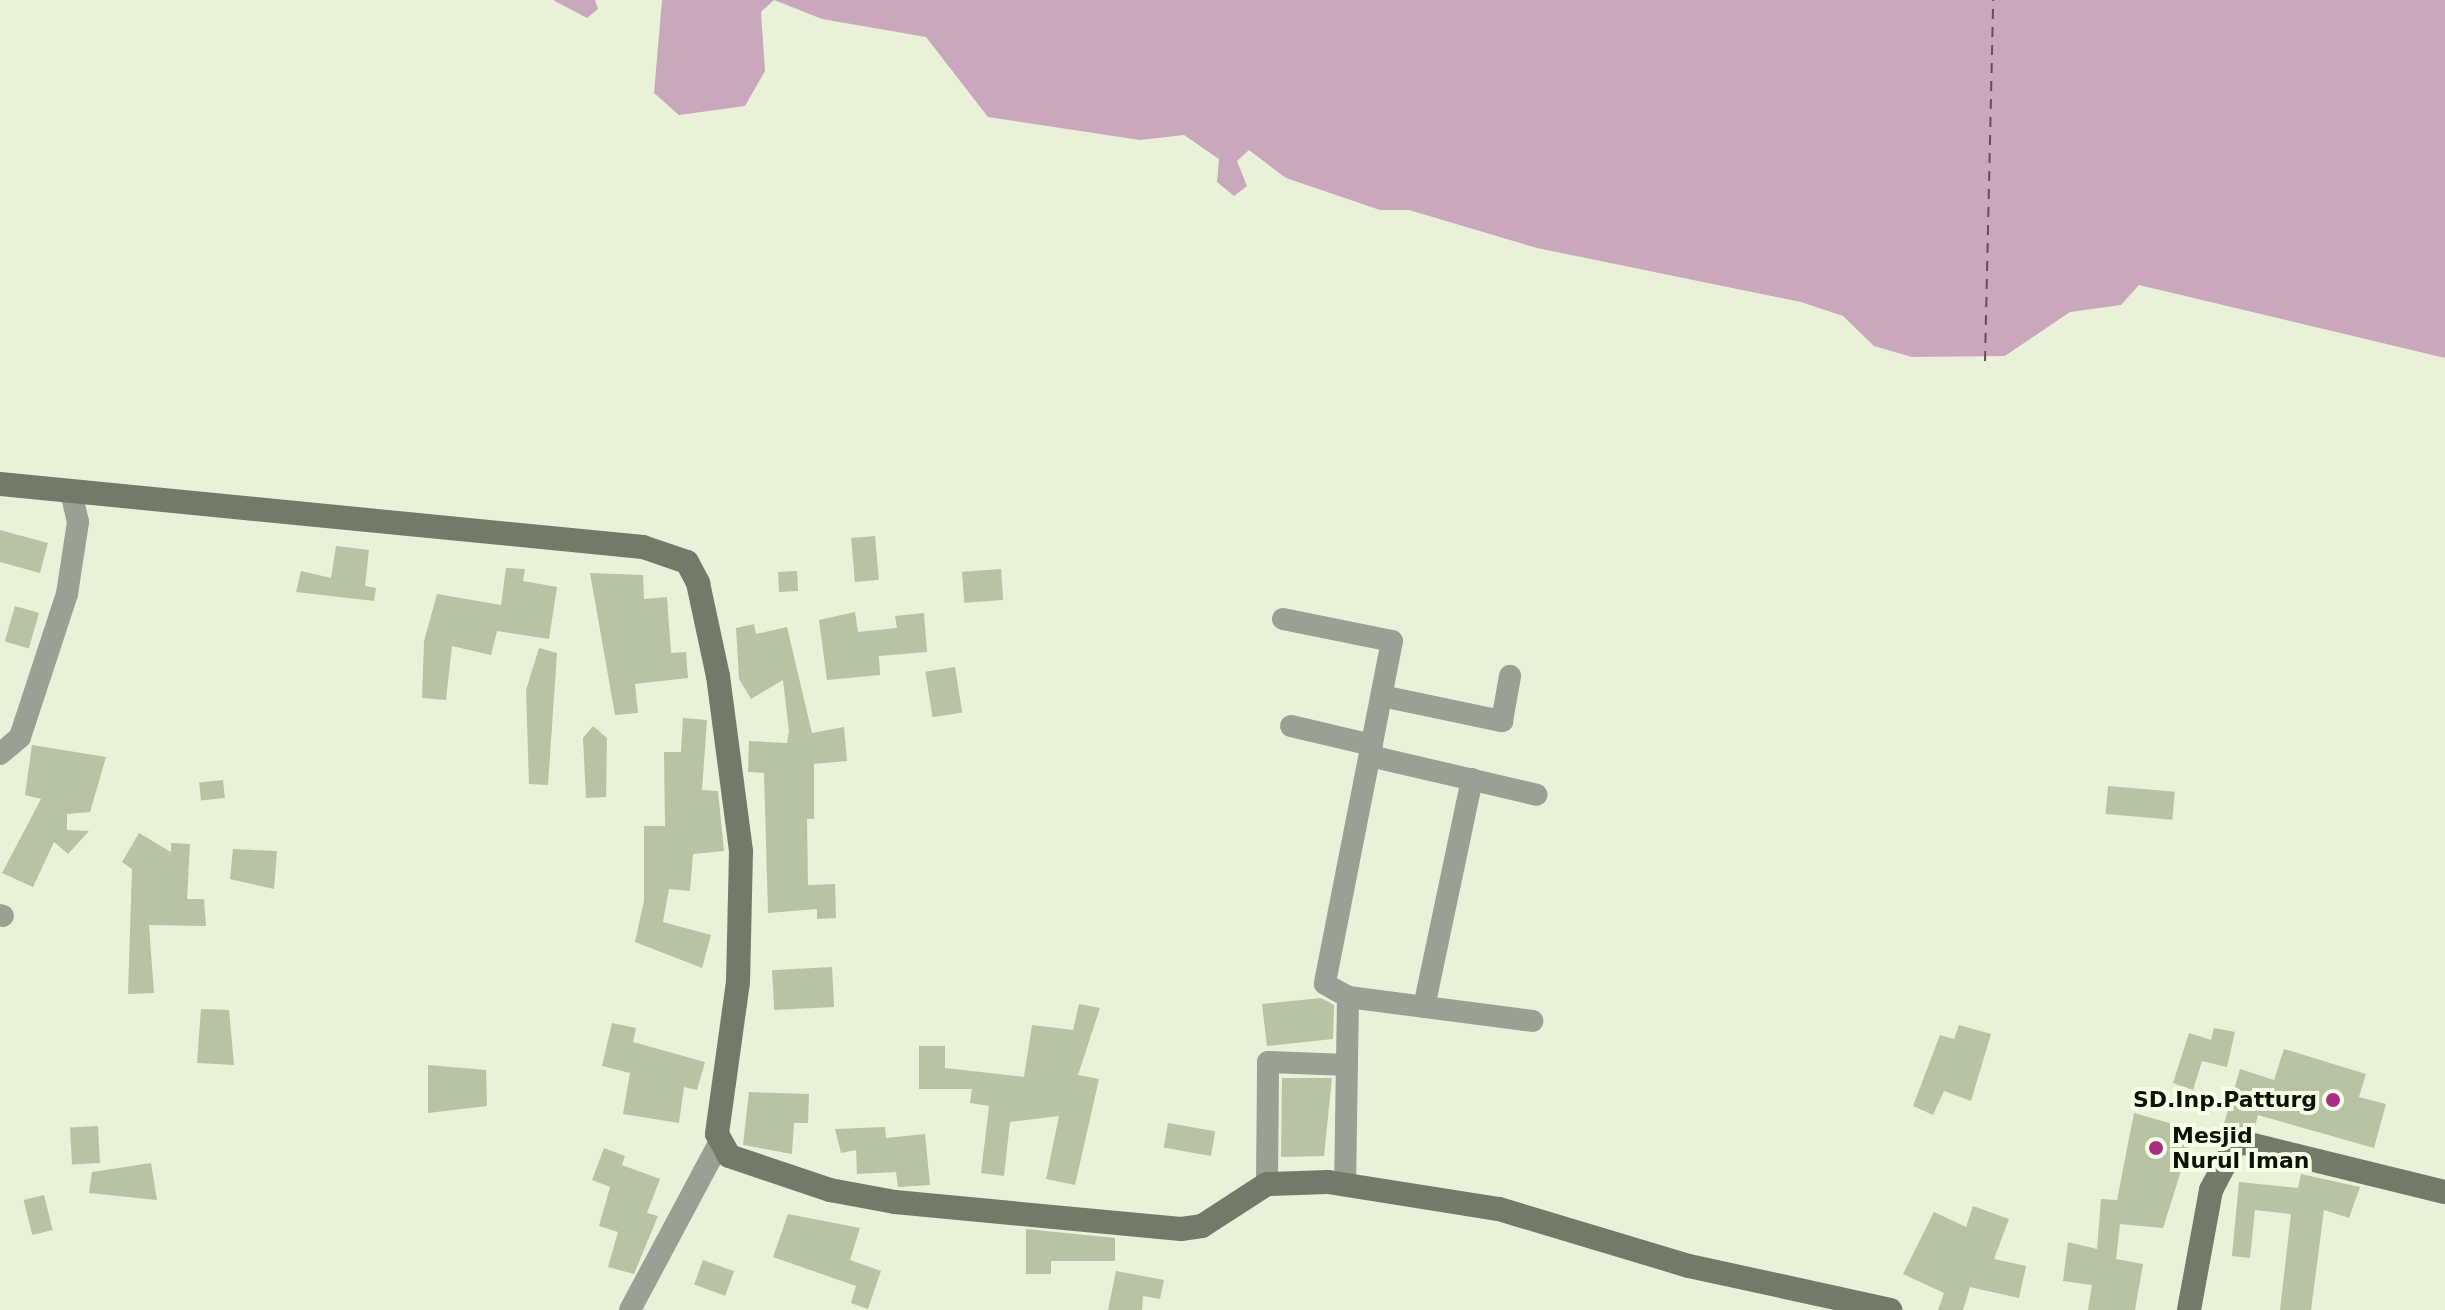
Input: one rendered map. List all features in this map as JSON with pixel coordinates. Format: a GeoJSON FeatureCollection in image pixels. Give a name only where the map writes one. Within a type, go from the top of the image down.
{"type":"FeatureCollection","features":[{"type":"Feature","properties":{"kind":"street"},"geometry":{"type":"LineString","coordinates":[[0,484],[628,545],[687,562],[698,583],[718,676],[741,851],[739,967],[718,1145],[630,1310]]}},
{"type":"Feature","properties":{"kind":"street"},"geometry":{"type":"LineString","coordinates":[[0,754],[20,737],[67,594],[78,522],[71,491]]}},
{"type":"Feature","properties":{"kind":"street"},"geometry":{"type":"LineString","coordinates":[[1283,619],[1392,641],[1325,984],[1348,997],[1532,1021]]}},
{"type":"Feature","properties":{"kind":"street"},"geometry":{"type":"LineString","coordinates":[[1382,696],[1502,721],[1510,676]]}},
{"type":"Feature","properties":{"kind":"street"},"geometry":{"type":"LineString","coordinates":[[1291,726],[1537,795]]}},
{"type":"Feature","properties":{"kind":"street"},"geometry":{"type":"LineString","coordinates":[[1424,1007],[1472,779]]}},
{"type":"Feature","properties":{"kind":"street"},"geometry":{"type":"LineString","coordinates":[[1345,1185],[1348,997]]}},
{"type":"Feature","properties":{"kind":"street"},"geometry":{"type":"LineString","coordinates":[[1267,1184],[1268,1062],[1347,1065]]}},
{"type":"Feature","properties":{"kind":"street"},"geometry":{"type":"LineString","coordinates":[[2189,1310],[2211,1190],[2237,1141],[2445,1192]]}},
{"type":"Feature","properties":{"kind":"street"},"geometry":{"type":"LineString","coordinates":[[718,1145],[745,1163],[882,1199],[1181,1229],[1202,1226],[1267,1184],[1345,1185],[1499,1209],[1689,1266],[1890,1310]]}},
{"type":"Feature","properties":{"kind":"shaded area"},"geometry":{"type":"Polygon","coordinates":[[[553,0],[595,0],[598,9],[587,18],[553,0]]]}},
{"type":"Feature","properties":{"kind":"shaded area"},"geometry":{"type":"Polygon","coordinates":[[[662,0],[774,0],[761,12],[765,71],[745,106],[679,115],[654,93],[662,0]]]}},
{"type":"Feature","properties":{"kind":"shaded area"},"geometry":{"type":"Polygon","coordinates":[[[774,0],[2445,0],[2445,358],[2139,285],[2121,305],[2070,312],[2005,356],[1912,357],[1874,346],[1843,316],[1801,302],[1537,248],[1409,210],[1380,210],[1286,178],[1249,150],[1237,161],[1247,186],[1234,196],[1217,182],[1219,159],[1184,135],[1140,140],[988,117],[926,37],[822,19],[774,0]]]}},
{"type":"Feature","properties":{"kind":"building"},"geometry":{"type":"Polygon","coordinates":[[[0,530],[48,543],[40,573],[0,562],[0,530]]]}},
{"type":"Feature","properties":{"kind":"building"},"geometry":{"type":"Polygon","coordinates":[[[875,536],[879,580],[855,582],[851,538],[875,536]]]}},
{"type":"Feature","properties":{"kind":"building"},"geometry":{"type":"Polygon","coordinates":[[[336,546],[369,550],[365,586],[376,588],[374,601],[296,592],[301,571],[331,578],[336,546]]]}},
{"type":"Feature","properties":{"kind":"building"},"geometry":{"type":"Polygon","coordinates":[[[506,568],[525,569],[523,581],[557,587],[549,639],[497,631],[491,655],[452,646],[446,700],[422,698],[424,641],[437,594],[501,605],[506,568]]]}},
{"type":"Feature","properties":{"kind":"building"},"geometry":{"type":"Polygon","coordinates":[[[1001,569],[1003,600],[964,603],[962,572],[1001,569]]]}},
{"type":"Feature","properties":{"kind":"building"},"geometry":{"type":"Polygon","coordinates":[[[797,571],[798,591],[779,592],[778,572],[797,571]]]}},
{"type":"Feature","properties":{"kind":"building"},"geometry":{"type":"Polygon","coordinates":[[[590,573],[643,575],[644,599],[667,597],[671,653],[686,652],[688,678],[635,684],[638,713],[615,715],[590,573]]]}},
{"type":"Feature","properties":{"kind":"building"},"geometry":{"type":"Polygon","coordinates":[[[15,606],[39,613],[29,648],[5,642],[15,606]]]}},
{"type":"Feature","properties":{"kind":"building"},"geometry":{"type":"Polygon","coordinates":[[[855,612],[858,632],[897,628],[895,616],[924,613],[927,652],[879,656],[880,675],[827,680],[819,620],[855,612]]]}},
{"type":"Feature","properties":{"kind":"building"},"geometry":{"type":"Polygon","coordinates":[[[754,624],[756,634],[787,627],[812,733],[844,727],[847,761],[814,764],[814,819],[807,819],[808,885],[835,884],[836,918],[817,919],[817,909],[768,913],[764,773],[748,772],[749,741],[787,743],[789,731],[783,680],[751,699],[739,679],[736,628],[754,624]]]}},
{"type":"Feature","properties":{"kind":"building"},"geometry":{"type":"Polygon","coordinates":[[[539,648],[557,653],[548,785],[529,784],[526,690],[539,648]]]}},
{"type":"Feature","properties":{"kind":"building"},"geometry":{"type":"Polygon","coordinates":[[[955,667],[962,712],[933,717],[925,672],[955,667]]]}},
{"type":"Feature","properties":{"kind":"building"},"geometry":{"type":"Polygon","coordinates":[[[683,718],[707,720],[702,790],[718,791],[724,851],[693,854],[690,891],[669,889],[663,922],[711,935],[702,968],[635,942],[644,901],[644,826],[665,826],[664,752],[681,752],[683,718]]]}},
{"type":"Feature","properties":{"kind":"building"},"geometry":{"type":"Polygon","coordinates":[[[593,726],[607,738],[606,797],[586,798],[583,738],[593,726]]]}},
{"type":"Feature","properties":{"kind":"building"},"geometry":{"type":"Polygon","coordinates":[[[32,745],[106,757],[90,812],[67,814],[67,830],[89,831],[68,854],[54,842],[33,887],[2,873],[41,799],[25,795],[32,745]]]}},
{"type":"Feature","properties":{"kind":"building"},"geometry":{"type":"Polygon","coordinates":[[[223,780],[225,798],[201,800],[199,783],[223,780]]]}},
{"type":"Feature","properties":{"kind":"building"},"geometry":{"type":"Polygon","coordinates":[[[2108,786],[2175,792],[2172,820],[2106,814],[2108,786]]]}},
{"type":"Feature","properties":{"kind":"building"},"geometry":{"type":"Polygon","coordinates":[[[139,833],[171,852],[171,843],[190,844],[187,899],[204,899],[206,926],[149,925],[154,993],[128,994],[132,869],[122,862],[139,833]]]}},
{"type":"Feature","properties":{"kind":"building"},"geometry":{"type":"Polygon","coordinates":[[[233,849],[277,851],[274,889],[230,879],[233,849]]]}},
{"type":"Feature","properties":{"kind":"building"},"geometry":{"type":"Polygon","coordinates":[[[832,967],[834,1007],[774,1010],[772,970],[832,967]]]}},
{"type":"Feature","properties":{"kind":"building"},"geometry":{"type":"Polygon","coordinates":[[[1321,998],[1334,1005],[1333,1039],[1267,1046],[1262,1004],[1321,998]]]}},
{"type":"Feature","properties":{"kind":"building"},"geometry":{"type":"Polygon","coordinates":[[[1079,1004],[1100,1008],[1078,1075],[1099,1079],[1075,1185],[1046,1179],[1059,1116],[1010,1122],[1004,1176],[981,1173],[989,1106],[970,1103],[972,1089],[919,1089],[919,1046],[945,1046],[945,1068],[1024,1077],[1032,1025],[1073,1030],[1079,1004]]]}},
{"type":"Feature","properties":{"kind":"building"},"geometry":{"type":"Polygon","coordinates":[[[201,1009],[229,1010],[234,1065],[197,1063],[201,1009]]]}},
{"type":"Feature","properties":{"kind":"building"},"geometry":{"type":"Polygon","coordinates":[[[612,1023],[636,1028],[633,1042],[705,1062],[697,1090],[684,1087],[679,1123],[623,1114],[630,1073],[602,1066],[612,1023]]]}},
{"type":"Feature","properties":{"kind":"building"},"geometry":{"type":"Polygon","coordinates":[[[1959,1025],[1991,1034],[1971,1101],[1944,1091],[1933,1115],[1913,1106],[1940,1035],[1954,1039],[1959,1025]]]}},
{"type":"Feature","properties":{"kind":"building"},"geometry":{"type":"Polygon","coordinates":[[[2214,1028],[2235,1032],[2227,1067],[2202,1061],[2193,1090],[2173,1083],[2189,1033],[2211,1040],[2214,1028]]]}},
{"type":"Feature","properties":{"kind":"building"},"geometry":{"type":"Polygon","coordinates":[[[2284,1049],[2366,1074],[2359,1097],[2386,1104],[2374,1148],[2258,1115],[2254,1130],[2223,1127],[2240,1069],[2274,1080],[2284,1049]]]}},
{"type":"Feature","properties":{"kind":"building"},"geometry":{"type":"Polygon","coordinates":[[[428,1065],[486,1070],[487,1106],[428,1113],[428,1065]]]}},
{"type":"Feature","properties":{"kind":"building"},"geometry":{"type":"Polygon","coordinates":[[[1282,1078],[1332,1078],[1324,1156],[1281,1157],[1282,1078]]]}},
{"type":"Feature","properties":{"kind":"building"},"geometry":{"type":"Polygon","coordinates":[[[749,1092],[809,1094],[808,1123],[794,1123],[792,1154],[743,1145],[749,1092]]]}},
{"type":"Feature","properties":{"kind":"building"},"geometry":{"type":"Polygon","coordinates":[[[2134,1113],[2194,1130],[2163,1228],[2120,1224],[2116,1259],[2143,1264],[2135,1310],[2088,1310],[2092,1285],[2063,1281],[2068,1242],[2097,1249],[2101,1199],[2117,1200],[2134,1113]]]}},
{"type":"Feature","properties":{"kind":"building"},"geometry":{"type":"Polygon","coordinates":[[[1168,1123],[1215,1131],[1211,1156],[1164,1148],[1168,1123]]]}},
{"type":"Feature","properties":{"kind":"building"},"geometry":{"type":"Polygon","coordinates":[[[98,1126],[100,1163],[72,1164],[70,1127],[98,1126]]]}},
{"type":"Feature","properties":{"kind":"building"},"geometry":{"type":"Polygon","coordinates":[[[885,1127],[886,1138],[925,1134],[930,1185],[898,1187],[896,1172],[857,1174],[856,1150],[841,1153],[835,1129],[885,1127]]]}},
{"type":"Feature","properties":{"kind":"building"},"geometry":{"type":"Polygon","coordinates":[[[604,1148],[625,1156],[622,1165],[660,1179],[647,1213],[658,1216],[634,1274],[608,1267],[618,1232],[599,1226],[610,1187],[592,1180],[604,1148]]]}},
{"type":"Feature","properties":{"kind":"building"},"geometry":{"type":"Polygon","coordinates":[[[151,1163],[157,1200],[89,1193],[92,1172],[151,1163]]]}},
{"type":"Feature","properties":{"kind":"building"},"geometry":{"type":"Polygon","coordinates":[[[2301,1174],[2360,1187],[2349,1218],[2324,1210],[2311,1310],[2280,1310],[2291,1214],[2255,1210],[2250,1258],[2232,1256],[2239,1182],[2298,1188],[2301,1174]]]}},
{"type":"Feature","properties":{"kind":"building"},"geometry":{"type":"Polygon","coordinates":[[[44,1195],[53,1230],[32,1235],[24,1200],[44,1195]]]}},
{"type":"Feature","properties":{"kind":"building"},"geometry":{"type":"Polygon","coordinates":[[[1973,1206],[2009,1219],[1994,1259],[2026,1266],[2019,1298],[1970,1287],[1963,1310],[1938,1310],[1944,1293],[1903,1274],[1934,1212],[1966,1227],[1973,1206]]]}},
{"type":"Feature","properties":{"kind":"building"},"geometry":{"type":"Polygon","coordinates":[[[788,1214],[860,1228],[850,1260],[881,1271],[868,1309],[851,1303],[856,1286],[773,1257],[788,1214]]]}},
{"type":"Feature","properties":{"kind":"building"},"geometry":{"type":"Polygon","coordinates":[[[1026,1229],[1115,1238],[1115,1261],[1051,1261],[1051,1274],[1026,1274],[1026,1229]]]}},
{"type":"Feature","properties":{"kind":"building"},"geometry":{"type":"Polygon","coordinates":[[[703,1260],[734,1271],[725,1296],[694,1284],[703,1260]]]}},
{"type":"Feature","properties":{"kind":"building"},"geometry":{"type":"Polygon","coordinates":[[[1116,1271],[1164,1280],[1160,1299],[1143,1296],[1142,1310],[1108,1310],[1116,1271]]]}},
{"type":"Feature","properties":{"kind":"ferry route"},"geometry":{"type":"LineString","coordinates":[[1985,361],[1993,0]]}},
{"type":"Feature","properties":{"kind":"place","name":"SD.Inp.Patturg"},"geometry":{"type":"Point","coordinates":[2333,1100]}},
{"type":"Feature","properties":{"kind":"place","name":"Mesjid Nurul Iman"},"geometry":{"type":"Point","coordinates":[2156,1148]}}]}
